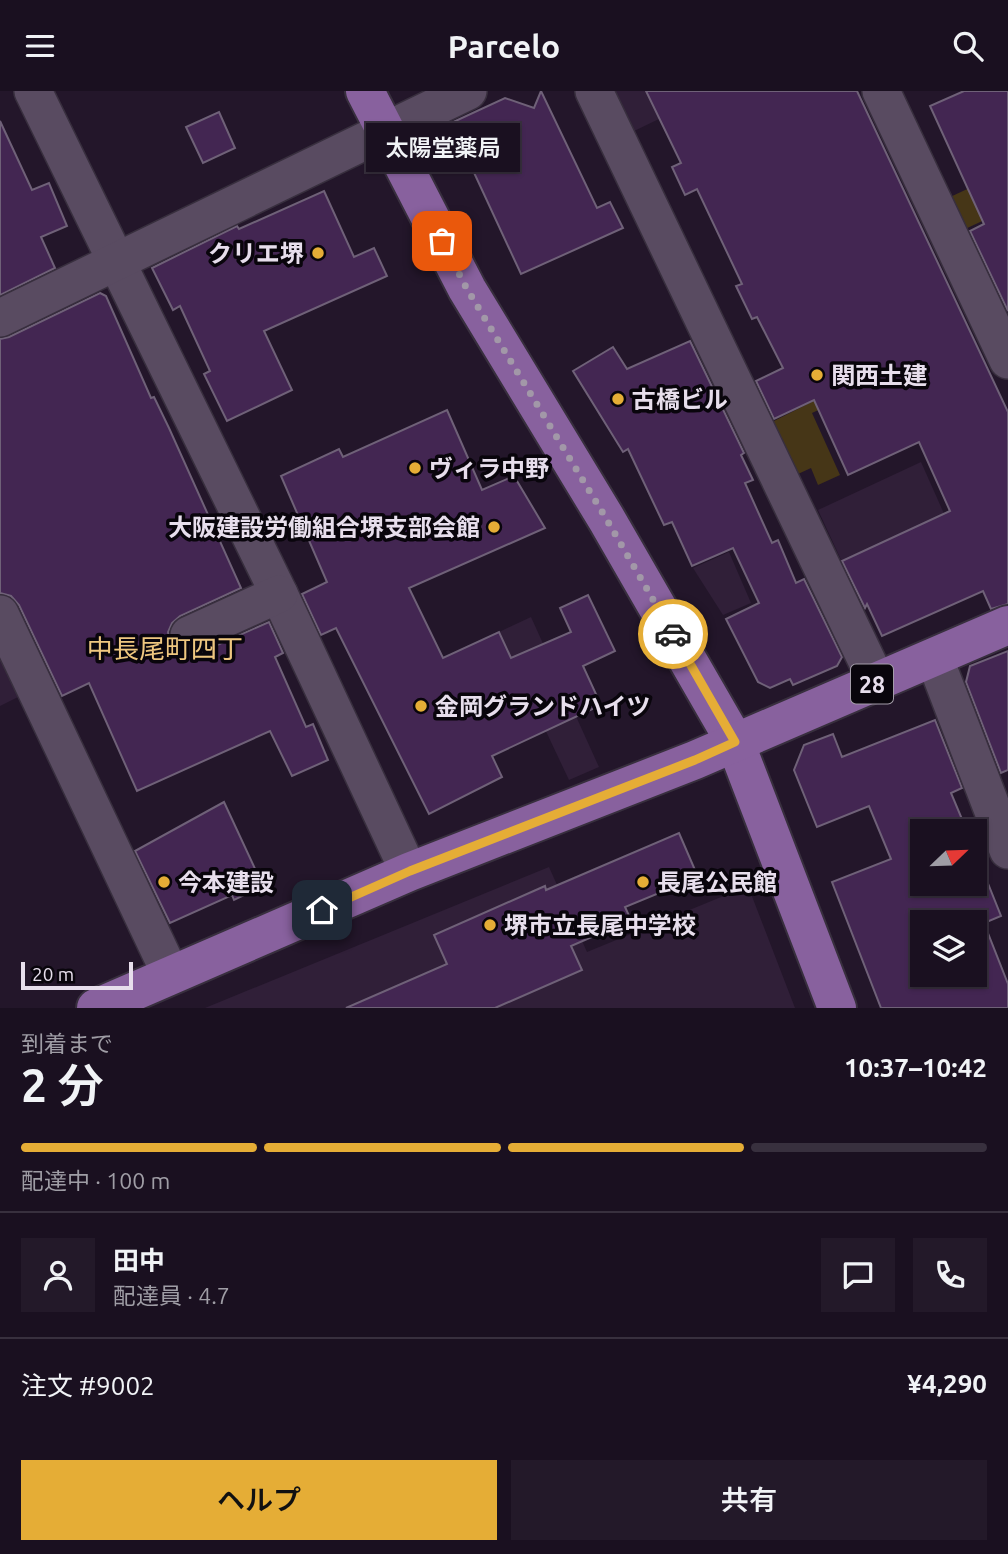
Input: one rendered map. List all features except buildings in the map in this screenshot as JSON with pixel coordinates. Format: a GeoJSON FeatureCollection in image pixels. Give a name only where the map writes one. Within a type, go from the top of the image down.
{"type":"FeatureCollection","features":[{"type":"Feature","properties":{"kind":"main road"},"geometry":{"type":"LineString","coordinates":[[365,91],[467,289],[600,509],[735,742],[837,1008]]}},
{"type":"Feature","properties":{"kind":"main road","name":"28"},"geometry":{"type":"LineString","coordinates":[[96,1008],[410,871],[695,760],[1008,625]]}},
{"type":"Feature","properties":{"kind":"street"},"geometry":{"type":"LineString","coordinates":[[33,91],[279,594],[410,871]]}},
{"type":"Feature","properties":{"kind":"street"},"geometry":{"type":"LineString","coordinates":[[0,318],[468,91]]}},
{"type":"Feature","properties":{"kind":"street"},"geometry":{"type":"LineString","coordinates":[[594,91],[877,682]]}},
{"type":"Feature","properties":{"kind":"street"},"geometry":{"type":"LineString","coordinates":[[881,91],[1008,360]]}},
{"type":"Feature","properties":{"kind":"street"},"geometry":{"type":"LineString","coordinates":[[189,635],[279,594]]}},
{"type":"Feature","properties":{"kind":"street"},"geometry":{"type":"LineString","coordinates":[[0,614],[171,975]]}},
{"type":"Feature","properties":{"kind":"street"},"geometry":{"type":"LineString","coordinates":[[933,657],[1008,850]]}},
{"type":"Feature","properties":{"kind":"shaded area"},"geometry":{"type":"Polygon","coordinates":[[[613,91],[646,91],[659,119],[632,132],[613,91]]]}},
{"type":"Feature","properties":{"kind":"shaded area"},"geometry":{"type":"Polygon","coordinates":[[[1008,170],[1008,209],[963,230],[948,198],[1008,170]]]}},
{"type":"Feature","properties":{"kind":"shaded area"},"geometry":{"type":"Polygon","coordinates":[[[873,371],[867,387],[812,413],[840,475],[818,485],[811,468],[798,474],[772,422],[873,371]]]}},
{"type":"Feature","properties":{"kind":"shaded area"},"geometry":{"type":"Polygon","coordinates":[[[921,462],[958,545],[856,592],[818,510],[921,462]]]}},
{"type":"Feature","properties":{"kind":"shaded area"},"geometry":{"type":"Polygon","coordinates":[[[729,552],[751,603],[723,615],[693,568],[729,552]]]}},
{"type":"Feature","properties":{"kind":"shaded area"},"geometry":{"type":"Polygon","coordinates":[[[531,617],[599,767],[569,780],[499,632],[531,617]]]}},
{"type":"Feature","properties":{"kind":"shaded area"},"geometry":{"type":"Polygon","coordinates":[[[0,655],[20,696],[0,706],[0,655]]]}},
{"type":"Feature","properties":{"kind":"shaded area","name":"堺市立長尾中学校"},"geometry":{"type":"Polygon","coordinates":[[[549,867],[587,952],[748,886],[795,1008],[205,1008],[549,867]]]}},
{"type":"Feature","properties":{"kind":"way so far"},"geometry":{"type":"LineString","coordinates":[[442,241],[467,289],[673,634]]}},
{"type":"Feature","properties":{"kind":"place","name":"太陽堂薬局"},"geometry":{"type":"Point","coordinates":[442,241]}},
{"type":"Feature","properties":{"kind":"place","name":"クリエ堺"},"geometry":{"type":"Point","coordinates":[318,253]}},
{"type":"Feature","properties":{"kind":"place","name":"関西土建"},"geometry":{"type":"Point","coordinates":[817,375]}},
{"type":"Feature","properties":{"kind":"place","name":"古橋ビル"},"geometry":{"type":"Point","coordinates":[618,399]}},
{"type":"Feature","properties":{"kind":"place","name":"ヴィラ中野"},"geometry":{"type":"Point","coordinates":[415,468]}},
{"type":"Feature","properties":{"kind":"place","name":"大阪建設労働組合堺支部会館"},"geometry":{"type":"Point","coordinates":[494,527]}},
{"type":"Feature","properties":{"kind":"place","name":"金岡グランドハイツ"},"geometry":{"type":"Point","coordinates":[421,706]}},
{"type":"Feature","properties":{"kind":"place","name":"今本建設"},"geometry":{"type":"Point","coordinates":[164,882]}},
{"type":"Feature","properties":{"kind":"place","name":"長尾公民館"},"geometry":{"type":"Point","coordinates":[643,882]}},
{"type":"Feature","properties":{"kind":"place","name":"堺市立長尾中学校"},"geometry":{"type":"Point","coordinates":[490,925]}},
{"type":"Feature","properties":{"kind":"district","name":"中長尾町四丁"},"geometry":{"type":"Point","coordinates":[165,648]}},
{"type":"Feature","properties":{"kind":"route"},"geometry":{"type":"LineString","coordinates":[[322,910],[410,871],[735,742],[673,634]]}}]}
